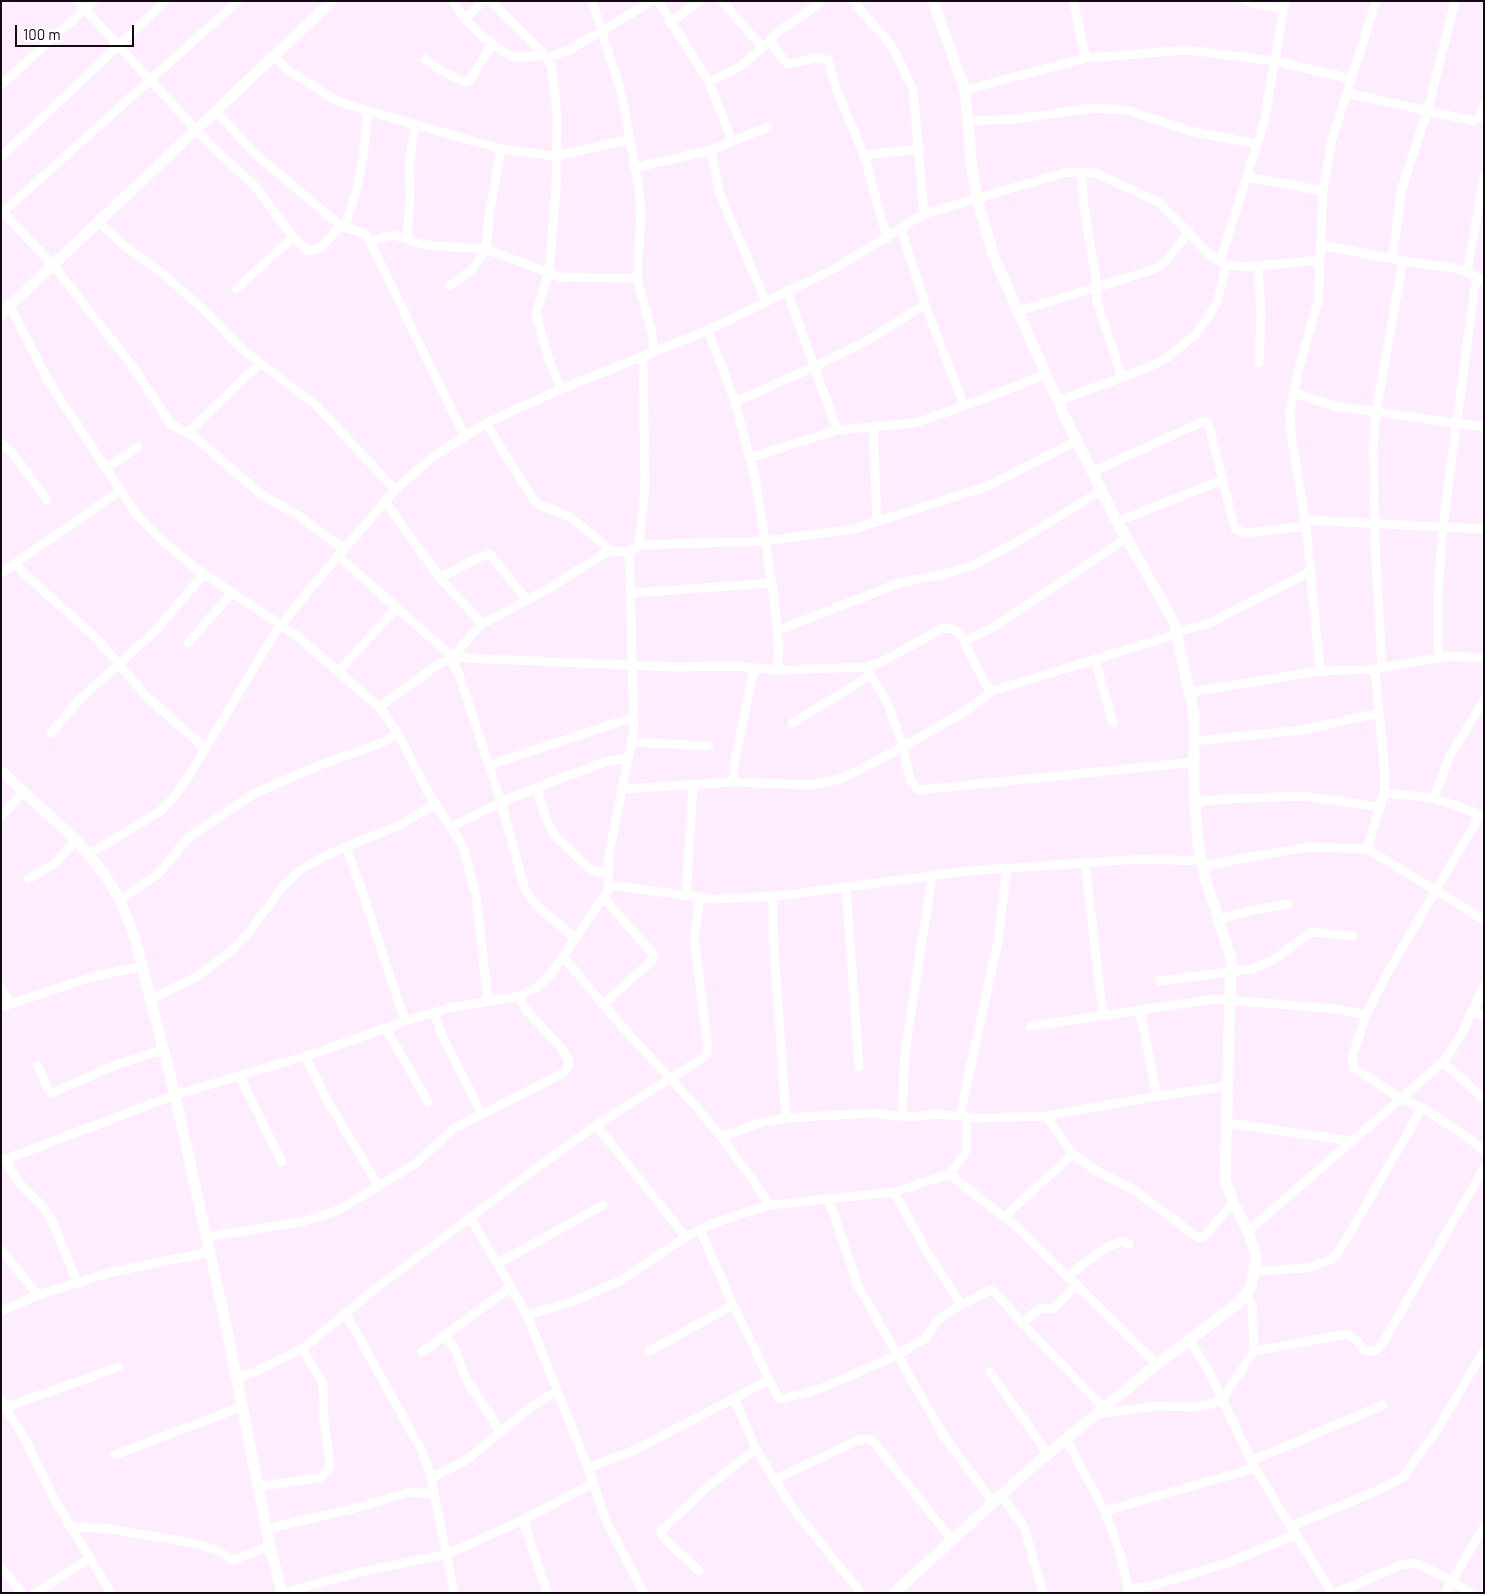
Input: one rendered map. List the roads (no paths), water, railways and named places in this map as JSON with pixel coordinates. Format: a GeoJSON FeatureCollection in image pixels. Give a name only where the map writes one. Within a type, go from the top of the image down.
{"type":"FeatureCollection","features":[{"type":"Feature","properties":{"kind":"street"},"geometry":{"type":"LineString","coordinates":[[77,1],[196,130],[253,184],[293,237],[312,252],[320,248],[343,227],[359,180],[368,112]]}},
{"type":"Feature","properties":{"kind":"street"},"geometry":{"type":"LineString","coordinates":[[1,86],[94,1]]}},
{"type":"Feature","properties":{"kind":"street"},"geometry":{"type":"LineString","coordinates":[[1,156],[165,1]]}},
{"type":"Feature","properties":{"kind":"street"},"geometry":{"type":"LineString","coordinates":[[238,1],[2,211],[53,265],[132,364],[171,424],[188,432],[259,493],[299,516],[341,552],[453,658],[501,802],[525,890],[537,906],[576,939]]}},
{"type":"Feature","properties":{"kind":"street"},"geometry":{"type":"LineString","coordinates":[[1,314],[100,223],[332,1]]}},
{"type":"Feature","properties":{"kind":"street"},"geometry":{"type":"LineString","coordinates":[[453,1],[465,19],[492,44],[514,57],[546,56],[569,50],[652,1]]}},
{"type":"Feature","properties":{"kind":"street"},"geometry":{"type":"LineString","coordinates":[[465,19],[483,1]]}},
{"type":"Feature","properties":{"kind":"street"},"geometry":{"type":"LineString","coordinates":[[490,1],[546,56],[552,68],[557,117],[556,188],[548,272],[536,313],[547,355],[561,389]]}},
{"type":"Feature","properties":{"kind":"street"},"geometry":{"type":"LineString","coordinates":[[592,1],[621,92],[641,215],[637,278],[652,334],[654,352]]}},
{"type":"Feature","properties":{"kind":"street"},"geometry":{"type":"LineString","coordinates":[[658,1],[670,23],[709,82],[732,142]]}},
{"type":"Feature","properties":{"kind":"street"},"geometry":{"type":"LineString","coordinates":[[670,23],[700,1]]}},
{"type":"Feature","properties":{"kind":"street"},"geometry":{"type":"LineString","coordinates":[[722,1],[762,47]]}},
{"type":"Feature","properties":{"kind":"street"},"geometry":{"type":"LineString","coordinates":[[853,1],[892,46],[908,76],[913,90],[920,149],[924,214]]}},
{"type":"Feature","properties":{"kind":"street"},"geometry":{"type":"LineString","coordinates":[[1074,1],[1086,58]]}},
{"type":"Feature","properties":{"kind":"street"},"geometry":{"type":"LineString","coordinates":[[1058,401],[1164,359],[1196,334],[1217,303],[1223,263],[1264,122],[1283,5],[1245,1]]}},
{"type":"Feature","properties":{"kind":"street"},"geometry":{"type":"LineString","coordinates":[[1320,671],[1306,523],[1291,435],[1290,409],[1298,368],[1318,301],[1323,191],[1332,139],[1376,1]]}},
{"type":"Feature","properties":{"kind":"street"},"geometry":{"type":"LineString","coordinates":[[1392,259],[1402,188],[1426,112],[1455,1]]}},
{"type":"Feature","properties":{"kind":"street"},"geometry":{"type":"LineString","coordinates":[[894,1593],[1048,1454],[1246,1295],[1251,1287],[1256,1257],[1248,1231],[1233,1202],[1225,1180],[1231,972],[1228,946],[1202,864],[1195,802],[1195,741],[1191,692],[1176,633],[1168,609],[1092,472],[1016,312],[994,257],[977,200],[966,90],[935,2]]}},
{"type":"Feature","properties":{"kind":"street"},"geometry":{"type":"LineString","coordinates":[[709,82],[741,66],[770,41],[776,33],[820,3]]}},
{"type":"Feature","properties":{"kind":"street"},"geometry":{"type":"LineString","coordinates":[[770,41],[787,64],[816,58],[828,60],[837,91],[864,155],[887,238]]}},
{"type":"Feature","properties":{"kind":"street"},"geometry":{"type":"LineString","coordinates":[[425,59],[440,70],[464,82],[470,80],[492,44]]}},
{"type":"Feature","properties":{"kind":"street"},"geometry":{"type":"LineString","coordinates":[[966,90],[1086,58],[1187,50],[1275,61],[1352,79]]}},
{"type":"Feature","properties":{"kind":"street"},"geometry":{"type":"LineString","coordinates":[[274,56],[288,70],[329,97],[368,112],[501,148],[555,156],[628,140]]}},
{"type":"Feature","properties":{"kind":"street"},"geometry":{"type":"LineString","coordinates":[[1347,93],[1426,112],[1474,121],[1479,118],[1484,105]]}},
{"type":"Feature","properties":{"kind":"street"},"geometry":{"type":"LineString","coordinates":[[968,121],[1015,119],[1093,108],[1126,110],[1190,131],[1257,144]]}},
{"type":"Feature","properties":{"kind":"street"},"geometry":{"type":"LineString","coordinates":[[216,111],[253,152],[343,227],[362,231],[371,241],[464,435]]}},
{"type":"Feature","properties":{"kind":"street"},"geometry":{"type":"LineString","coordinates":[[407,239],[409,169],[415,124]]}},
{"type":"Feature","properties":{"kind":"street"},"geometry":{"type":"LineString","coordinates":[[634,168],[712,150],[768,128]]}},
{"type":"Feature","properties":{"kind":"street"},"geometry":{"type":"LineString","coordinates":[[448,286],[472,270],[486,248],[489,215],[501,148]]}},
{"type":"Feature","properties":{"kind":"street"},"geometry":{"type":"LineString","coordinates":[[864,155],[920,149]]}},
{"type":"Feature","properties":{"kind":"street"},"geometry":{"type":"LineString","coordinates":[[712,150],[718,192],[766,302]]}},
{"type":"Feature","properties":{"kind":"street"},"geometry":{"type":"LineString","coordinates":[[88,855],[159,812],[173,798],[282,624],[341,552],[396,490],[433,457],[464,435],[486,423],[561,389],[708,330],[832,270],[924,214],[977,200],[1067,172],[1096,173],[1160,203],[1210,255],[1223,263],[1258,266],[1320,260]]}},
{"type":"Feature","properties":{"kind":"street"},"geometry":{"type":"LineString","coordinates":[[1081,172],[1084,207],[1097,286],[1097,302],[1122,377]]}},
{"type":"Feature","properties":{"kind":"street"},"geometry":{"type":"LineString","coordinates":[[1247,176],[1323,191]]}},
{"type":"Feature","properties":{"kind":"street"},"geometry":{"type":"LineString","coordinates":[[1467,272],[1484,176]]}},
{"type":"Feature","properties":{"kind":"street"},"geometry":{"type":"LineString","coordinates":[[100,223],[123,245],[161,272],[206,312],[242,350],[317,406],[396,490]]}},
{"type":"Feature","properties":{"kind":"street"},"geometry":{"type":"LineString","coordinates":[[901,229],[925,304],[964,406]]}},
{"type":"Feature","properties":{"kind":"street"},"geometry":{"type":"LineString","coordinates":[[1016,312],[1161,265],[1189,231]]}},
{"type":"Feature","properties":{"kind":"street"},"geometry":{"type":"LineString","coordinates":[[371,241],[394,235],[426,245],[486,248],[560,277],[637,278]]}},
{"type":"Feature","properties":{"kind":"street"},"geometry":{"type":"LineString","coordinates":[[236,289],[293,237]]}},
{"type":"Feature","properties":{"kind":"street"},"geometry":{"type":"LineString","coordinates":[[1321,245],[1467,272],[1480,279],[1456,422],[1443,525],[1438,591],[1438,657]]}},
{"type":"Feature","properties":{"kind":"street"},"geometry":{"type":"LineString","coordinates":[[1367,849],[1384,794],[1383,752],[1378,713],[1374,447],[1376,411],[1403,261]]}},
{"type":"Feature","properties":{"kind":"street"},"geometry":{"type":"LineString","coordinates":[[1258,266],[1261,315],[1258,363]]}},
{"type":"Feature","properties":{"kind":"street"},"geometry":{"type":"LineString","coordinates":[[787,291],[816,366],[836,430]]}},
{"type":"Feature","properties":{"kind":"street"},"geometry":{"type":"LineString","coordinates":[[734,402],[816,366],[870,339],[925,304]]}},
{"type":"Feature","properties":{"kind":"street"},"geometry":{"type":"LineString","coordinates":[[10,306],[49,382],[137,515],[156,536],[204,574],[282,624],[379,707],[398,733],[436,804],[463,846],[476,896],[488,1000]]}},
{"type":"Feature","properties":{"kind":"street"},"geometry":{"type":"LineString","coordinates":[[708,330],[734,402],[755,478],[772,583],[779,647],[777,670]]}},
{"type":"Feature","properties":{"kind":"street"},"geometry":{"type":"LineString","coordinates":[[639,545],[645,488],[643,357]]}},
{"type":"Feature","properties":{"kind":"street"},"geometry":{"type":"LineString","coordinates":[[188,432],[260,363]]}},
{"type":"Feature","properties":{"kind":"street"},"geometry":{"type":"LineString","coordinates":[[749,458],[836,430],[915,423],[1046,374]]}},
{"type":"Feature","properties":{"kind":"street"},"geometry":{"type":"LineString","coordinates":[[1294,393],[1334,406],[1484,427]]}},
{"type":"Feature","properties":{"kind":"street"},"geometry":{"type":"LineString","coordinates":[[1092,472],[1204,421],[1209,425],[1235,528],[1238,531],[1245,533],[1306,523],[1443,525],[1484,529]]}},
{"type":"Feature","properties":{"kind":"street"},"geometry":{"type":"LineString","coordinates":[[486,423],[532,498],[538,504],[570,517],[612,551]]}},
{"type":"Feature","properties":{"kind":"street"},"geometry":{"type":"LineString","coordinates":[[873,426],[878,521]]}},
{"type":"Feature","properties":{"kind":"street"},"geometry":{"type":"LineString","coordinates":[[379,707],[405,687],[453,658],[482,624],[527,600],[600,556],[612,551],[630,552],[639,545],[764,541],[854,530],[988,486],[1077,441]]}},
{"type":"Feature","properties":{"kind":"street"},"geometry":{"type":"LineString","coordinates":[[1,443],[12,454],[47,500]]}},
{"type":"Feature","properties":{"kind":"street"},"geometry":{"type":"LineString","coordinates":[[106,468],[138,447]]}},
{"type":"Feature","properties":{"kind":"street"},"geometry":{"type":"LineString","coordinates":[[1118,521],[1223,480]]}},
{"type":"Feature","properties":{"kind":"street"},"geometry":{"type":"LineString","coordinates":[[1,573],[120,490]]}},
{"type":"Feature","properties":{"kind":"street"},"geometry":{"type":"LineString","coordinates":[[777,631],[899,583],[948,574],[976,564],[1025,537],[1102,490]]}},
{"type":"Feature","properties":{"kind":"street"},"geometry":{"type":"LineString","coordinates":[[385,502],[440,578],[482,624]]}},
{"type":"Feature","properties":{"kind":"street"},"geometry":{"type":"LineString","coordinates":[[965,641],[994,627],[1127,538]]}},
{"type":"Feature","properties":{"kind":"street"},"geometry":{"type":"LineString","coordinates":[[78,1283],[52,1221],[44,1208],[21,1185],[3,1160],[175,1095],[240,1077],[405,1021],[434,1012],[488,1000],[519,996],[536,988],[563,957],[609,885],[606,872],[634,717],[630,552]]}},
{"type":"Feature","properties":{"kind":"street"},"geometry":{"type":"LineString","coordinates":[[440,578],[478,558],[490,554],[527,600]]}},
{"type":"Feature","properties":{"kind":"street"},"geometry":{"type":"LineString","coordinates":[[14,564],[97,639],[118,666],[147,697],[205,748]]}},
{"type":"Feature","properties":{"kind":"street"},"geometry":{"type":"LineString","coordinates":[[621,789],[733,782],[811,785],[839,779],[860,770],[964,712],[992,691],[1210,623],[1311,571]]}},
{"type":"Feature","properties":{"kind":"street"},"geometry":{"type":"LineString","coordinates":[[51,733],[78,701],[154,632],[204,574]]}},
{"type":"Feature","properties":{"kind":"street"},"geometry":{"type":"LineString","coordinates":[[631,593],[772,583]]}},
{"type":"Feature","properties":{"kind":"street"},"geometry":{"type":"LineString","coordinates":[[188,643],[232,593]]}},
{"type":"Feature","properties":{"kind":"street"},"geometry":{"type":"LineString","coordinates":[[338,672],[397,607]]}},
{"type":"Feature","properties":{"kind":"street"},"geometry":{"type":"LineString","coordinates":[[792,723],[881,662],[944,628],[953,629],[960,634],[984,681],[992,691]]}},
{"type":"Feature","properties":{"kind":"street"},"geometry":{"type":"LineString","coordinates":[[1191,692],[1320,671],[1378,668],[1438,657],[1484,658]]}},
{"type":"Feature","properties":{"kind":"street"},"geometry":{"type":"LineString","coordinates":[[453,658],[777,670],[869,671]]}},
{"type":"Feature","properties":{"kind":"street"},"geometry":{"type":"LineString","coordinates":[[1095,660],[1113,723]]}},
{"type":"Feature","properties":{"kind":"street"},"geometry":{"type":"LineString","coordinates":[[733,782],[734,766],[754,668]]}},
{"type":"Feature","properties":{"kind":"street"},"geometry":{"type":"LineString","coordinates":[[869,671],[887,702],[903,746],[910,781],[919,790],[1194,762]]}},
{"type":"Feature","properties":{"kind":"street"},"geometry":{"type":"LineString","coordinates":[[1434,798],[1449,757],[1484,700]]}},
{"type":"Feature","properties":{"kind":"street"},"geometry":{"type":"LineString","coordinates":[[1195,741],[1302,730],[1378,713]]}},
{"type":"Feature","properties":{"kind":"street"},"geometry":{"type":"LineString","coordinates":[[489,766],[634,717]]}},
{"type":"Feature","properties":{"kind":"street"},"geometry":{"type":"LineString","coordinates":[[120,900],[159,873],[190,837],[253,794],[322,764],[382,743],[398,733]]}},
{"type":"Feature","properties":{"kind":"street"},"geometry":{"type":"LineString","coordinates":[[631,742],[709,746]]}},
{"type":"Feature","properties":{"kind":"street"},"geometry":{"type":"LineString","coordinates":[[451,827],[501,802],[604,762],[628,758]]}},
{"type":"Feature","properties":{"kind":"street"},"geometry":{"type":"LineString","coordinates":[[1,771],[76,840],[105,875],[120,900],[136,938],[175,1095],[266,1529],[282,1593],[447,1554],[523,1520],[593,1483]]}},
{"type":"Feature","properties":{"kind":"street"},"geometry":{"type":"LineString","coordinates":[[686,895],[693,786]]}},
{"type":"Feature","properties":{"kind":"street"},"geometry":{"type":"LineString","coordinates":[[537,788],[546,820],[556,837],[589,868],[598,872],[606,872]]}},
{"type":"Feature","properties":{"kind":"street"},"geometry":{"type":"LineString","coordinates":[[1,817],[24,791]]}},
{"type":"Feature","properties":{"kind":"street"},"geometry":{"type":"LineString","coordinates":[[1384,794],[1434,798],[1482,816],[1389,970],[1366,1016],[1352,1064],[1354,1068],[1400,1098],[1422,1108],[1484,1150]]}},
{"type":"Feature","properties":{"kind":"street"},"geometry":{"type":"LineString","coordinates":[[1195,802],[1224,798],[1304,796],[1380,806]]}},
{"type":"Feature","properties":{"kind":"street"},"geometry":{"type":"LineString","coordinates":[[151,999],[196,977],[230,952],[249,932],[284,885],[299,871],[324,856],[400,824],[436,804]]}},
{"type":"Feature","properties":{"kind":"street"},"geometry":{"type":"LineString","coordinates":[[28,879],[54,864],[76,840]]}},
{"type":"Feature","properties":{"kind":"street"},"geometry":{"type":"LineString","coordinates":[[609,885],[713,899],[773,896],[932,876],[1084,862],[1140,859],[1202,864],[1307,847],[1367,849],[1484,920]]}},
{"type":"Feature","properties":{"kind":"street"},"geometry":{"type":"LineString","coordinates":[[346,848],[405,1021]]}},
{"type":"Feature","properties":{"kind":"street"},"geometry":{"type":"LineString","coordinates":[[1084,862],[1103,1016]]}},
{"type":"Feature","properties":{"kind":"street"},"geometry":{"type":"LineString","coordinates":[[527,1315],[571,1302],[618,1282],[686,1237],[700,1230],[770,1205],[894,1192],[949,1174],[963,1157],[966,1149],[964,1116],[998,941],[1007,868]]}},
{"type":"Feature","properties":{"kind":"street"},"geometry":{"type":"LineString","coordinates":[[902,1116],[905,1052],[932,876]]}},
{"type":"Feature","properties":{"kind":"street"},"geometry":{"type":"LineString","coordinates":[[846,888],[859,1067]]}},
{"type":"Feature","properties":{"kind":"street"},"geometry":{"type":"LineString","coordinates":[[773,896],[773,935],[786,1118]]}},
{"type":"Feature","properties":{"kind":"street"},"geometry":{"type":"LineString","coordinates":[[603,897],[653,954],[654,959],[604,1004]]}},
{"type":"Feature","properties":{"kind":"street"},"geometry":{"type":"LineString","coordinates":[[235,1378],[255,1372],[302,1349],[470,1217],[596,1124],[697,1063],[707,1053],[694,938],[700,897]]}},
{"type":"Feature","properties":{"kind":"street"},"geometry":{"type":"LineString","coordinates":[[1219,919],[1288,904]]}},
{"type":"Feature","properties":{"kind":"street"},"geometry":{"type":"LineString","coordinates":[[1159,981],[1252,969],[1268,963],[1311,932],[1353,936]]}},
{"type":"Feature","properties":{"kind":"street"},"geometry":{"type":"LineString","coordinates":[[563,957],[721,1137],[770,1205]]}},
{"type":"Feature","properties":{"kind":"street"},"geometry":{"type":"LineString","coordinates":[[1,988],[6,1005],[88,978],[143,966]]}},
{"type":"Feature","properties":{"kind":"street"},"geometry":{"type":"LineString","coordinates":[[1248,1231],[1443,1062],[1459,1039],[1484,986]]}},
{"type":"Feature","properties":{"kind":"street"},"geometry":{"type":"LineString","coordinates":[[206,1237],[322,1217],[339,1210],[415,1164],[453,1129],[563,1073],[568,1067],[569,1061],[563,1050],[526,1010],[519,996]]}},
{"type":"Feature","properties":{"kind":"street"},"geometry":{"type":"LineString","coordinates":[[1031,1026],[1215,999],[1337,1009],[1366,1016]]}},
{"type":"Feature","properties":{"kind":"street"},"geometry":{"type":"LineString","coordinates":[[1140,1011],[1157,1096]]}},
{"type":"Feature","properties":{"kind":"street"},"geometry":{"type":"LineString","coordinates":[[1473,1011],[1484,1016]]}},
{"type":"Feature","properties":{"kind":"street"},"geometry":{"type":"LineString","coordinates":[[434,1012],[444,1040],[482,1114]]}},
{"type":"Feature","properties":{"kind":"street"},"geometry":{"type":"LineString","coordinates":[[386,1029],[428,1102]]}},
{"type":"Feature","properties":{"kind":"street"},"geometry":{"type":"LineString","coordinates":[[37,1065],[49,1091],[52,1093],[113,1066],[164,1049]]}},
{"type":"Feature","properties":{"kind":"street"},"geometry":{"type":"LineString","coordinates":[[305,1056],[328,1102],[378,1187]]}},
{"type":"Feature","properties":{"kind":"street"},"geometry":{"type":"LineString","coordinates":[[1443,1062],[1484,1099]]}},
{"type":"Feature","properties":{"kind":"street"},"geometry":{"type":"LineString","coordinates":[[240,1077],[282,1162]]}},
{"type":"Feature","properties":{"kind":"street"},"geometry":{"type":"LineString","coordinates":[[721,1137],[763,1122],[786,1118],[872,1113],[902,1116],[938,1114],[964,1116],[1046,1116],[1157,1096],[1228,1086]]}},
{"type":"Feature","properties":{"kind":"street"},"geometry":{"type":"LineString","coordinates":[[1255,1271],[1306,1268],[1331,1260],[1340,1250],[1422,1108]]}},
{"type":"Feature","properties":{"kind":"street"},"geometry":{"type":"LineString","coordinates":[[1046,1116],[1072,1154],[1100,1173],[1136,1191],[1200,1238],[1233,1202]]}},
{"type":"Feature","properties":{"kind":"street"},"geometry":{"type":"LineString","coordinates":[[1228,1123],[1352,1141]]}},
{"type":"Feature","properties":{"kind":"street"},"geometry":{"type":"LineString","coordinates":[[596,1124],[686,1237]]}},
{"type":"Feature","properties":{"kind":"street"},"geometry":{"type":"LineString","coordinates":[[1005,1216],[1072,1154]]}},
{"type":"Feature","properties":{"kind":"street"},"geometry":{"type":"LineString","coordinates":[[1254,1351],[1347,1334],[1351,1335],[1364,1350],[1375,1351],[1386,1336],[1484,1168]]}},
{"type":"Feature","properties":{"kind":"street"},"geometry":{"type":"LineString","coordinates":[[949,1174],[1005,1216],[1158,1364]]}},
{"type":"Feature","properties":{"kind":"street"},"geometry":{"type":"LineString","coordinates":[[894,1192],[929,1255],[961,1304]]}},
{"type":"Feature","properties":{"kind":"street"},"geometry":{"type":"LineString","coordinates":[[829,1200],[858,1286],[944,1438],[1024,1527],[1044,1593]]}},
{"type":"Feature","properties":{"kind":"street"},"geometry":{"type":"LineString","coordinates":[[497,1264],[602,1205]]}},
{"type":"Feature","properties":{"kind":"street"},"geometry":{"type":"LineString","coordinates":[[470,1217],[527,1315],[588,1468],[607,1523],[644,1593]]}},
{"type":"Feature","properties":{"kind":"street"},"geometry":{"type":"LineString","coordinates":[[700,1230],[776,1396],[780,1399],[820,1389],[897,1355],[926,1338],[937,1321],[961,1304],[992,1290],[1100,1411]]}},
{"type":"Feature","properties":{"kind":"street"},"geometry":{"type":"LineString","coordinates":[[1068,1276],[1106,1247],[1123,1241],[1129,1244]]}},
{"type":"Feature","properties":{"kind":"street"},"geometry":{"type":"LineString","coordinates":[[1,1250],[38,1295]]}},
{"type":"Feature","properties":{"kind":"street"},"geometry":{"type":"LineString","coordinates":[[1,1311],[38,1295],[112,1272],[209,1252]]}},
{"type":"Feature","properties":{"kind":"street"},"geometry":{"type":"LineString","coordinates":[[1022,1323],[1041,1308],[1053,1309],[1077,1284]]}},
{"type":"Feature","properties":{"kind":"street"},"geometry":{"type":"LineString","coordinates":[[422,1352],[511,1288]]}},
{"type":"Feature","properties":{"kind":"street"},"geometry":{"type":"LineString","coordinates":[[1100,1411],[1156,1406],[1195,1407],[1212,1404],[1222,1399],[1254,1351],[1252,1305],[1246,1295]]}},
{"type":"Feature","properties":{"kind":"street"},"geometry":{"type":"LineString","coordinates":[[649,1351],[733,1305]]}},
{"type":"Feature","properties":{"kind":"street"},"geometry":{"type":"LineString","coordinates":[[346,1314],[412,1432],[431,1478],[454,1593]]}},
{"type":"Feature","properties":{"kind":"street"},"geometry":{"type":"LineString","coordinates":[[445,1336],[456,1351],[466,1379],[501,1432]]}},
{"type":"Feature","properties":{"kind":"street"},"geometry":{"type":"LineString","coordinates":[[1190,1340],[1222,1399],[1253,1465],[1334,1593],[1401,1565],[1412,1563],[1452,1581],[1470,1593]]}},
{"type":"Feature","properties":{"kind":"street"},"geometry":{"type":"LineString","coordinates":[[258,1487],[322,1477],[330,1465],[324,1420],[323,1384],[302,1349]]}},
{"type":"Feature","properties":{"kind":"street"},"geometry":{"type":"LineString","coordinates":[[1066,1440],[1105,1511],[1120,1554],[1129,1591],[1228,1563],[1403,1477],[1437,1430],[1484,1351]]}},
{"type":"Feature","properties":{"kind":"street"},"geometry":{"type":"LineString","coordinates":[[110,1593],[69,1526],[25,1439],[3,1405],[119,1367]]}},
{"type":"Feature","properties":{"kind":"street"},"geometry":{"type":"LineString","coordinates":[[990,1372],[1048,1454]]}},
{"type":"Feature","properties":{"kind":"street"},"geometry":{"type":"LineString","coordinates":[[588,1468],[633,1451],[769,1380]]}},
{"type":"Feature","properties":{"kind":"street"},"geometry":{"type":"LineString","coordinates":[[431,1478],[465,1461],[531,1407],[558,1391]]}},
{"type":"Feature","properties":{"kind":"street"},"geometry":{"type":"LineString","coordinates":[[734,1398],[756,1449],[774,1480],[791,1506],[861,1593]]}},
{"type":"Feature","properties":{"kind":"street"},"geometry":{"type":"LineString","coordinates":[[1105,1511],[1253,1465],[1383,1405]]}},
{"type":"Feature","properties":{"kind":"street"},"geometry":{"type":"LineString","coordinates":[[114,1455],[241,1407]]}},
{"type":"Feature","properties":{"kind":"street"},"geometry":{"type":"LineString","coordinates":[[774,1480],[858,1440],[866,1439],[872,1441],[952,1540]]}},
{"type":"Feature","properties":{"kind":"street"},"geometry":{"type":"LineString","coordinates":[[699,1571],[661,1535],[662,1528],[706,1488],[756,1449]]}},
{"type":"Feature","properties":{"kind":"street"},"geometry":{"type":"LineString","coordinates":[[266,1529],[360,1507],[409,1492],[434,1494]]}},
{"type":"Feature","properties":{"kind":"street"},"geometry":{"type":"LineString","coordinates":[[523,1520],[547,1593]]}},
{"type":"Feature","properties":{"kind":"street"},"geometry":{"type":"LineString","coordinates":[[69,1526],[110,1529],[193,1543],[217,1550],[233,1560],[270,1546]]}},
{"type":"Feature","properties":{"kind":"street"},"geometry":{"type":"LineString","coordinates":[[1445,1593],[1484,1526]]}},
{"type":"Feature","properties":{"kind":"street"},"geometry":{"type":"LineString","coordinates":[[34,1593],[90,1558]]}},
{"type":"Feature","properties":{"kind":"street"},"geometry":{"type":"LineString","coordinates":[[1,1567],[22,1593]]}}]}
